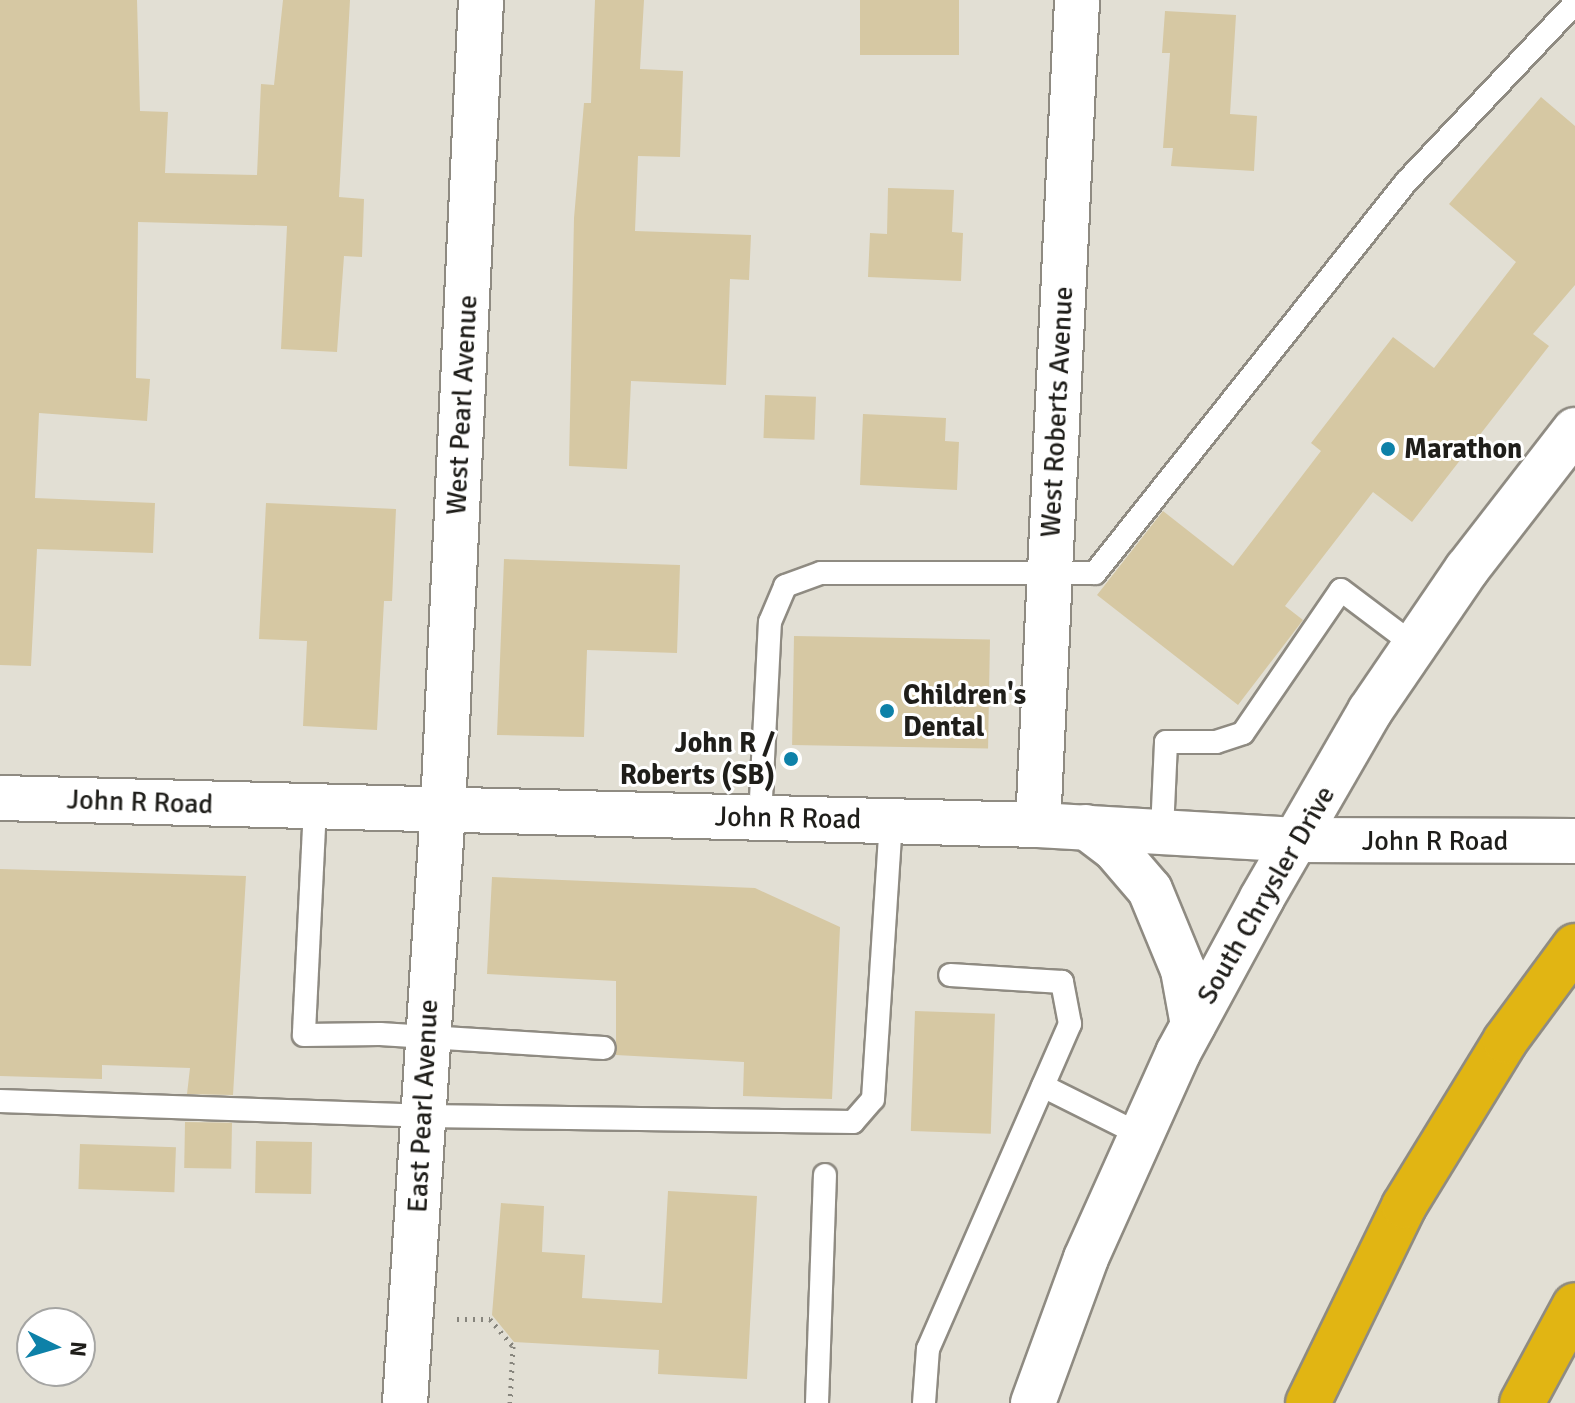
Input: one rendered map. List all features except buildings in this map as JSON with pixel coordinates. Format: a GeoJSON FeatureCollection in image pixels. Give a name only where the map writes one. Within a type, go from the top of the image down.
{"type":"FeatureCollection","features":[{"type":"Feature","properties":{"kind":"highway"},"geometry":{"type":"LineString","coordinates":[[1308,1403],[1404,1206],[1505,1041],[1575,946]]}},
{"type":"Feature","properties":{"kind":"highway"},"geometry":{"type":"LineString","coordinates":[[1522,1403],[1575,1305]]}},
{"type":"Feature","properties":{"kind":"main road","name":"West Pearl Avenue"},"geometry":{"type":"LineString","coordinates":[[443,809],[481,0]]}},
{"type":"Feature","properties":{"kind":"main road","name":"West Roberts Avenue"},"geometry":{"type":"LineString","coordinates":[[1038,825],[1077,0]]}},
{"type":"Feature","properties":{"kind":"main road","name":"South Chrysler Drive"},"geometry":{"type":"LineString","coordinates":[[1033,1403],[1086,1258],[1193,1025],[1297,840],[1414,645],[1575,430]]}},
{"type":"Feature","properties":{"kind":"main road","name":"John R Road"},"geometry":{"type":"LineString","coordinates":[[0,798],[891,820],[1086,827],[1297,840],[1575,841]]}},
{"type":"Feature","properties":{"kind":"main road","name":"East Pearl Avenue"},"geometry":{"type":"LineString","coordinates":[[405,1403],[443,809]]}},
{"type":"Feature","properties":{"kind":"main road"},"geometry":{"type":"LineString","coordinates":[[1086,827],[1114,848],[1150,890],[1183,970],[1193,1025]]}},
{"type":"Feature","properties":{"kind":"lane"},"geometry":{"type":"LineString","coordinates":[[760,818],[770,622],[785,586],[821,573],[1095,573],[1406,182],[1575,3]]}},
{"type":"Feature","properties":{"kind":"lane"},"geometry":{"type":"LineString","coordinates":[[1162,831],[1166,742],[1216,742],[1243,733],[1341,590],[1414,645]]}},
{"type":"Feature","properties":{"kind":"lane"},"geometry":{"type":"LineString","coordinates":[[315,807],[304,1035],[428,1037],[604,1048]]}},
{"type":"Feature","properties":{"kind":"lane"},"geometry":{"type":"LineString","coordinates":[[0,1101],[423,1116],[853,1122],[873,1099],[891,820]]}},
{"type":"Feature","properties":{"kind":"lane"},"geometry":{"type":"LineString","coordinates":[[924,1403],[928,1349],[1070,1024],[1062,982],[950,975]]}},
{"type":"Feature","properties":{"kind":"lane"},"geometry":{"type":"LineString","coordinates":[[1043,1086],[1141,1135]]}},
{"type":"Feature","properties":{"kind":"lane"},"geometry":{"type":"LineString","coordinates":[[817,1403],[825,1175]]}},
{"type":"Feature","properties":{"kind":"path"},"geometry":{"type":"LineString","coordinates":[[456,1319],[490,1319],[513,1346],[510,1403]]}},
{"type":"Feature","properties":{"kind":"place","name":"Marathon"},"geometry":{"type":"Point","coordinates":[1388,449]}},
{"type":"Feature","properties":{"kind":"place","name":"Children's Dental"},"geometry":{"type":"Point","coordinates":[887,711]}},
{"type":"Feature","properties":{"kind":"place","name":"John R / Roberts (SB)"},"geometry":{"type":"Point","coordinates":[791,759]}}]}
